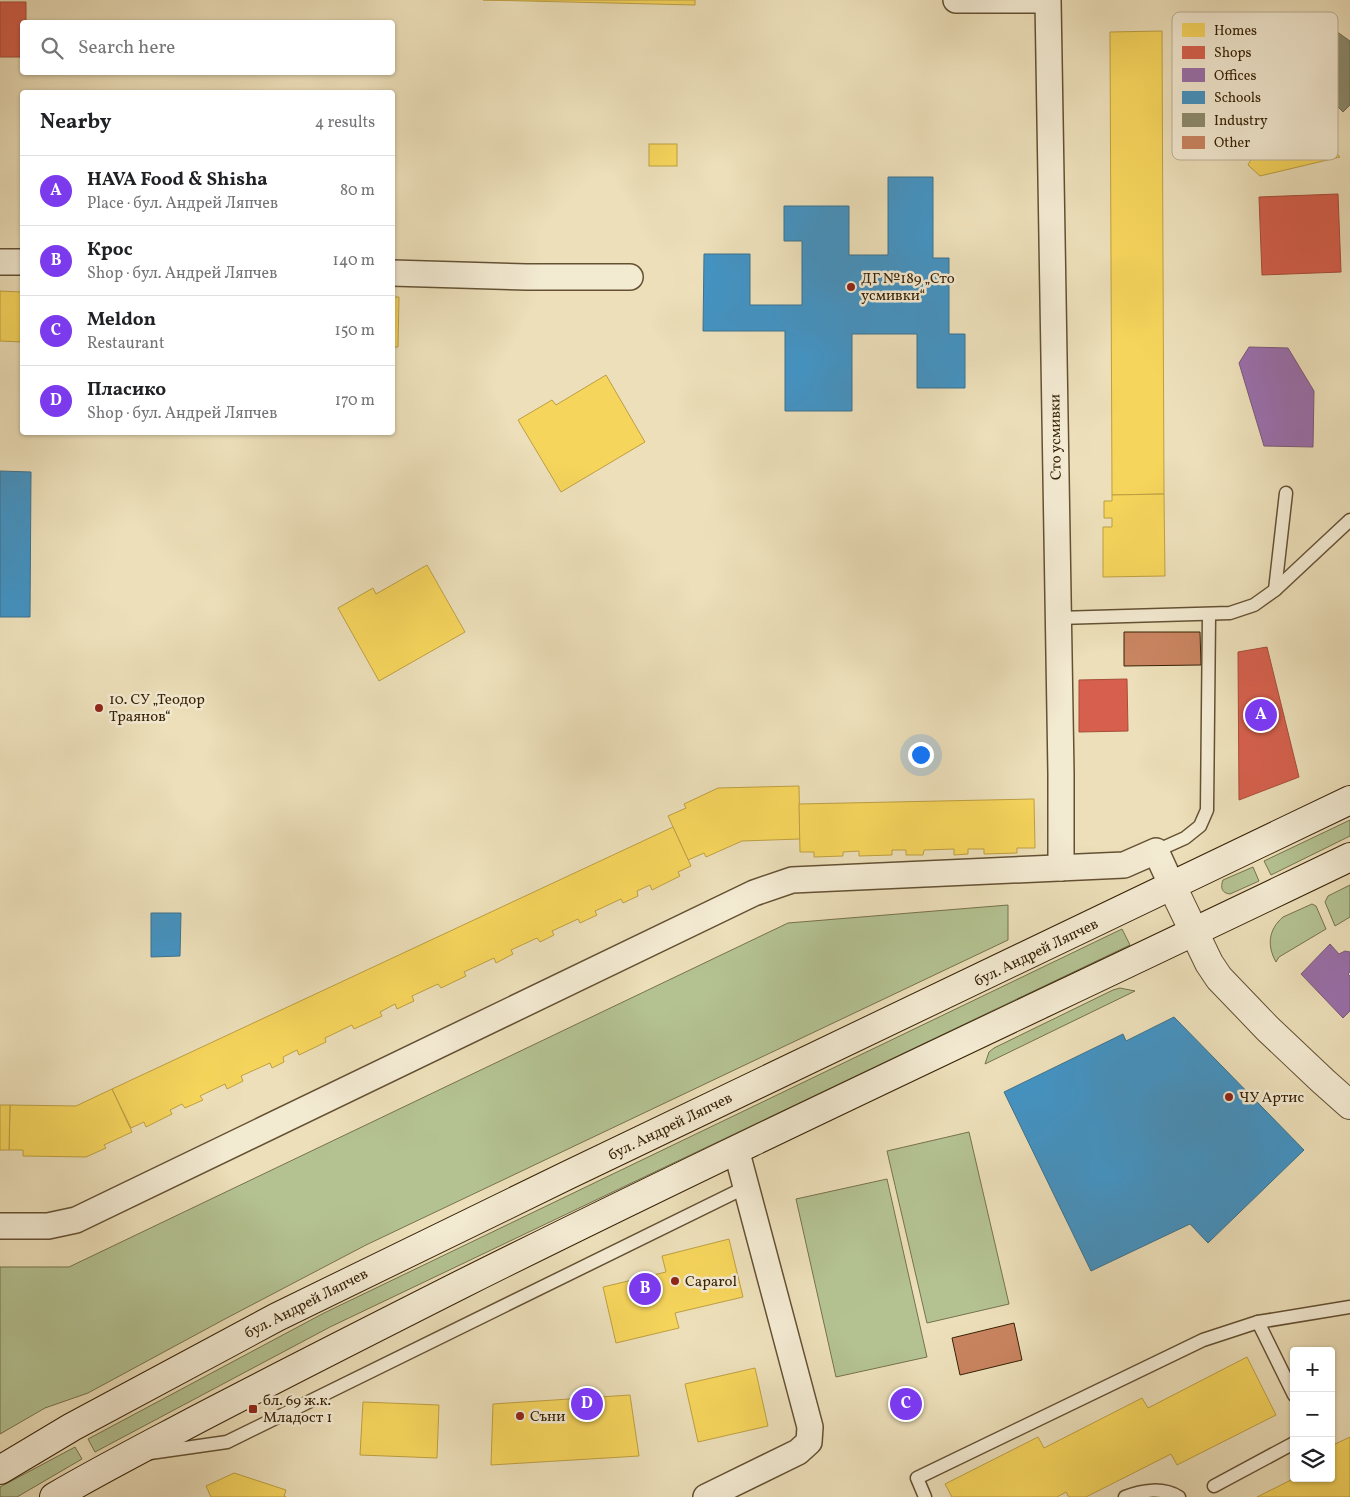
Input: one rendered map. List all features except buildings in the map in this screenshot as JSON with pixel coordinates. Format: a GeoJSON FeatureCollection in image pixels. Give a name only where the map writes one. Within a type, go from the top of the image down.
{"type":"FeatureCollection","features":[{"type":"Feature","properties":{"kind":"main road","name":"бул. Андрей Ляпчев"},"geometry":{"type":"LineString","coordinates":[[0,1470],[72,1427],[277,1317],[566,1176],[1350,800]]}},
{"type":"Feature","properties":{"kind":"main road"},"geometry":{"type":"LineString","coordinates":[[54,1497],[313,1359],[583,1224],[736,1149],[1350,857]]}},
{"type":"Feature","properties":{"kind":"main road"},"geometry":{"type":"LineString","coordinates":[[1172,886],[1209,963],[1219,978],[1268,1029],[1350,1105]]}},
{"type":"Feature","properties":{"kind":"street"},"geometry":{"type":"LineString","coordinates":[[956,0],[1055,0]]}},
{"type":"Feature","properties":{"kind":"street","name":"Сто усмивки"},"geometry":{"type":"LineString","coordinates":[[1048,0],[1061,868]]}},
{"type":"Feature","properties":{"kind":"street"},"geometry":{"type":"LineString","coordinates":[[0,262],[20,262]]}},
{"type":"Feature","properties":{"kind":"street"},"geometry":{"type":"LineString","coordinates":[[395,273],[526,277],[630,277]]}},
{"type":"Feature","properties":{"kind":"street"},"geometry":{"type":"LineString","coordinates":[[0,1226],[48,1226],[76,1220],[774,885],[808,878],[1124,865],[1156,851],[1172,886]]}},
{"type":"Feature","properties":{"kind":"street"},"geometry":{"type":"LineString","coordinates":[[706,1497],[798,1452],[809,1442],[810,1428],[736,1149]]}},
{"type":"Feature","properties":{"kind":"lane"},"geometry":{"type":"LineString","coordinates":[[1275,590],[1286,493]]}},
{"type":"Feature","properties":{"kind":"lane"},"geometry":{"type":"LineString","coordinates":[[1058,618],[1209,615],[1230,613],[1246,608],[1254,605],[1275,590],[1350,520]]}},
{"type":"Feature","properties":{"kind":"lane"},"geometry":{"type":"LineString","coordinates":[[1156,851],[1185,838],[1200,826],[1206,810],[1209,615]]}},
{"type":"Feature","properties":{"kind":"lane"},"geometry":{"type":"LineString","coordinates":[[126,1457],[227,1442],[746,1187]]}},
{"type":"Feature","properties":{"kind":"lane"},"geometry":{"type":"LineString","coordinates":[[925,1497],[917,1478],[1203,1340],[1258,1322],[1350,1307]]}},
{"type":"Feature","properties":{"kind":"lane"},"geometry":{"type":"LineString","coordinates":[[1258,1322],[1293,1392]]}},
{"type":"Feature","properties":{"kind":"lane"},"geometry":{"type":"LineString","coordinates":[[1214,1486],[1290,1446]]}},
{"type":"Feature","properties":{"kind":"lane"},"geometry":{"type":"LineString","coordinates":[[1124,1497],[1148,1490],[1162,1490],[1179,1497]]}},
{"type":"Feature","properties":{"kind":"green space"},"geometry":{"type":"Polygon","coordinates":[[[1350,820],[1350,836],[1271,875],[1264,861],[1350,820]]]}},
{"type":"Feature","properties":{"kind":"green space"},"geometry":{"type":"Polygon","coordinates":[[[1253,867],[1259,881],[1230,894],[1223,891],[1223,880],[1253,867]]]}},
{"type":"Feature","properties":{"kind":"green space"},"geometry":{"type":"Polygon","coordinates":[[[1350,885],[1350,917],[1335,926],[1325,902],[1328,896],[1350,885]]]}},
{"type":"Feature","properties":{"kind":"green space"},"geometry":{"type":"Polygon","coordinates":[[[1312,904],[1316,906],[1326,929],[1279,957],[1276,962],[1270,944],[1274,927],[1283,917],[1312,904]]]}},
{"type":"Feature","properties":{"kind":"green space"},"geometry":{"type":"Polygon","coordinates":[[[1008,905],[1008,940],[366,1245],[88,1393],[45,1408],[0,1434],[0,1267],[69,1267],[788,923],[1008,905]]]}},
{"type":"Feature","properties":{"kind":"green space"},"geometry":{"type":"Polygon","coordinates":[[[1122,929],[1130,945],[330,1327],[95,1452],[88,1439],[324,1313],[1122,929]]]}},
{"type":"Feature","properties":{"kind":"green space"},"geometry":{"type":"Polygon","coordinates":[[[1120,988],[1135,991],[985,1064],[989,1052],[994,1048],[1120,988]]]}},
{"type":"Feature","properties":{"kind":"green space"},"geometry":{"type":"Polygon","coordinates":[[[969,1132],[1009,1304],[927,1323],[887,1151],[969,1132]]]}},
{"type":"Feature","properties":{"kind":"green space"},"geometry":{"type":"Polygon","coordinates":[[[887,1179],[927,1357],[836,1377],[796,1199],[887,1179]]]}},
{"type":"Feature","properties":{"kind":"green space"},"geometry":{"type":"Polygon","coordinates":[[[75,1447],[82,1459],[17,1497],[0,1497],[0,1487],[75,1447]]]}},
{"type":"Feature","properties":{"kind":"place","name":"ДГ №189 „Сто усмивки“"},"geometry":{"type":"Point","coordinates":[851,287]}},
{"type":"Feature","properties":{"kind":"place","name":"10. СУ „Теодор Траянов“"},"geometry":{"type":"Point","coordinates":[99,708]}},
{"type":"Feature","properties":{"kind":"place","name":"HAVA Food & Shisha"},"geometry":{"type":"Point","coordinates":[1261,715]}},
{"type":"Feature","properties":{"kind":"place","name":"ЧУ Артис"},"geometry":{"type":"Point","coordinates":[1229,1097]}},
{"type":"Feature","properties":{"kind":"place","name":"Caparol"},"geometry":{"type":"Point","coordinates":[675,1281]}},
{"type":"Feature","properties":{"kind":"place","name":"Крос"},"geometry":{"type":"Point","coordinates":[645,1289]}},
{"type":"Feature","properties":{"kind":"place","name":"Пласико"},"geometry":{"type":"Point","coordinates":[587,1404]}},
{"type":"Feature","properties":{"kind":"place","name":"Meldon"},"geometry":{"type":"Point","coordinates":[906,1404]}},
{"type":"Feature","properties":{"kind":"place","name":"бл. 69 ж.к. Младост 1"},"geometry":{"type":"Point","coordinates":[253,1409]}},
{"type":"Feature","properties":{"kind":"place","name":"Съни"},"geometry":{"type":"Point","coordinates":[520,1416]}}]}
